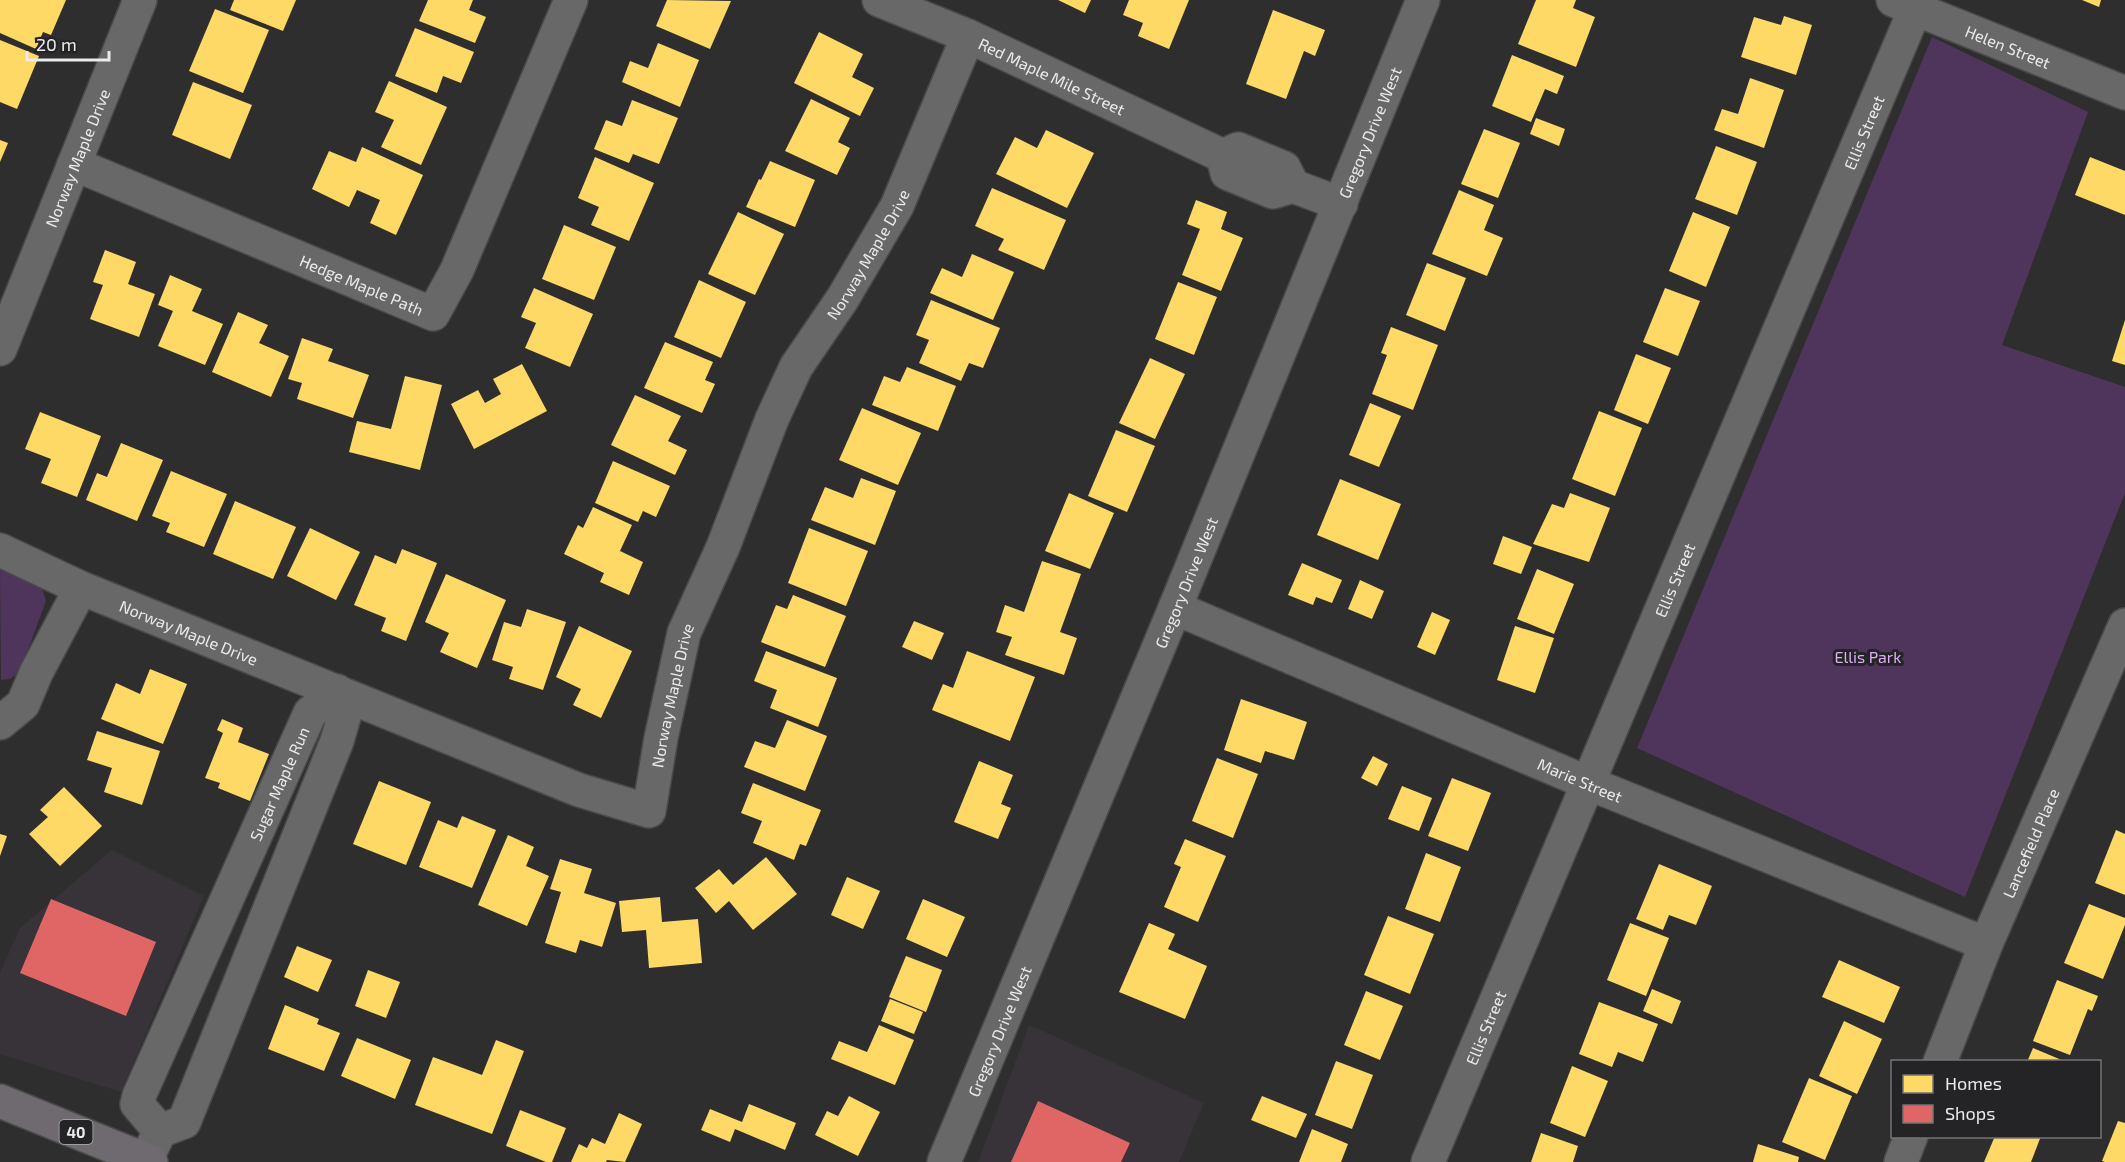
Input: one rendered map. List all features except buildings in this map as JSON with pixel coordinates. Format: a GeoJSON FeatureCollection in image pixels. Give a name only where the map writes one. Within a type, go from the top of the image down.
{"type":"FeatureCollection","features":[{"type":"Feature","properties":{"kind":"main road","name":"40"},"geometry":{"type":"LineString","coordinates":[[0,1101],[149,1161]]}},
{"type":"Feature","properties":{"kind":"street","name":"Norway Maple Drive"},"geometry":{"type":"LineString","coordinates":[[0,349],[140,0]]}},
{"type":"Feature","properties":{"kind":"street","name":"Hedge Maple Path"},"geometry":{"type":"LineString","coordinates":[[74,164],[433,314],[458,270],[571,0]]}},
{"type":"Feature","properties":{"kind":"street","name":"Red Maple Mile Street"},"geometry":{"type":"LineString","coordinates":[[879,0],[968,36],[1224,156],[1227,173],[1273,192],[1293,186],[1341,204]]}},
{"type":"Feature","properties":{"kind":"street","name":"Gregory Drive West"},"geometry":{"type":"LineString","coordinates":[[945,1162],[1175,608],[1423,0]]}},
{"type":"Feature","properties":{"kind":"street","name":"Helen Street"},"geometry":{"type":"LineString","coordinates":[[1909,3],[2125,93]]}},
{"type":"Feature","properties":{"kind":"street","name":"Ellis Street"},"geometry":{"type":"LineString","coordinates":[[1428,1162],[1588,783],[1909,3]]}},
{"type":"Feature","properties":{"kind":"street","name":"Norway Maple Drive"},"geometry":{"type":"LineString","coordinates":[[0,550],[81,588],[579,790],[649,811],[661,738],[684,633],[723,547],[772,418],[796,367],[843,298],[897,206],[968,36]]}},
{"type":"Feature","properties":{"kind":"street"},"geometry":{"type":"LineString","coordinates":[[0,723],[22,704],[81,588]]}},
{"type":"Feature","properties":{"kind":"street","name":"Marie Street"},"geometry":{"type":"LineString","coordinates":[[1175,608],[1588,783],[1986,944]]}},
{"type":"Feature","properties":{"kind":"street","name":"Lancefield Place"},"geometry":{"type":"LineString","coordinates":[[1941,1060],[1986,944],[2125,625]]}},
{"type":"Feature","properties":{"kind":"street","name":"Sugar Maple Run"},"geometry":{"type":"LineString","coordinates":[[160,1131],[137,1104],[139,1096],[310,713],[338,691]]}},
{"type":"Feature","properties":{"kind":"street"},"geometry":{"type":"LineString","coordinates":[[149,1161],[160,1131],[184,1122],[193,1101],[337,741],[344,717],[338,691]]}},
{"type":"Feature","properties":{"kind":"street"},"geometry":{"type":"LineString","coordinates":[[1901,1162],[1911,1138]]}},
{"type":"Feature","properties":{"kind":"shaded area"},"geometry":{"type":"Polygon","coordinates":[[[112,850],[204,896],[121,1092],[0,1054],[0,973],[20,928],[112,850]]]}},
{"type":"Feature","properties":{"kind":"shaded area"},"geometry":{"type":"Polygon","coordinates":[[[1029,1025],[1204,1103],[1179,1162],[978,1162],[1029,1025]]]}},
{"type":"Feature","properties":{"kind":"green space","name":"Ellis Park"},"geometry":{"type":"Polygon","coordinates":[[[1932,37],[2088,112],[2002,345],[2125,387],[2125,493],[1965,897],[1637,748],[1932,37]]]}},
{"type":"Feature","properties":{"kind":"green space"},"geometry":{"type":"Polygon","coordinates":[[[0,570],[36,583],[42,588],[46,601],[20,671],[10,679],[1,680],[0,570]]]}}]}
